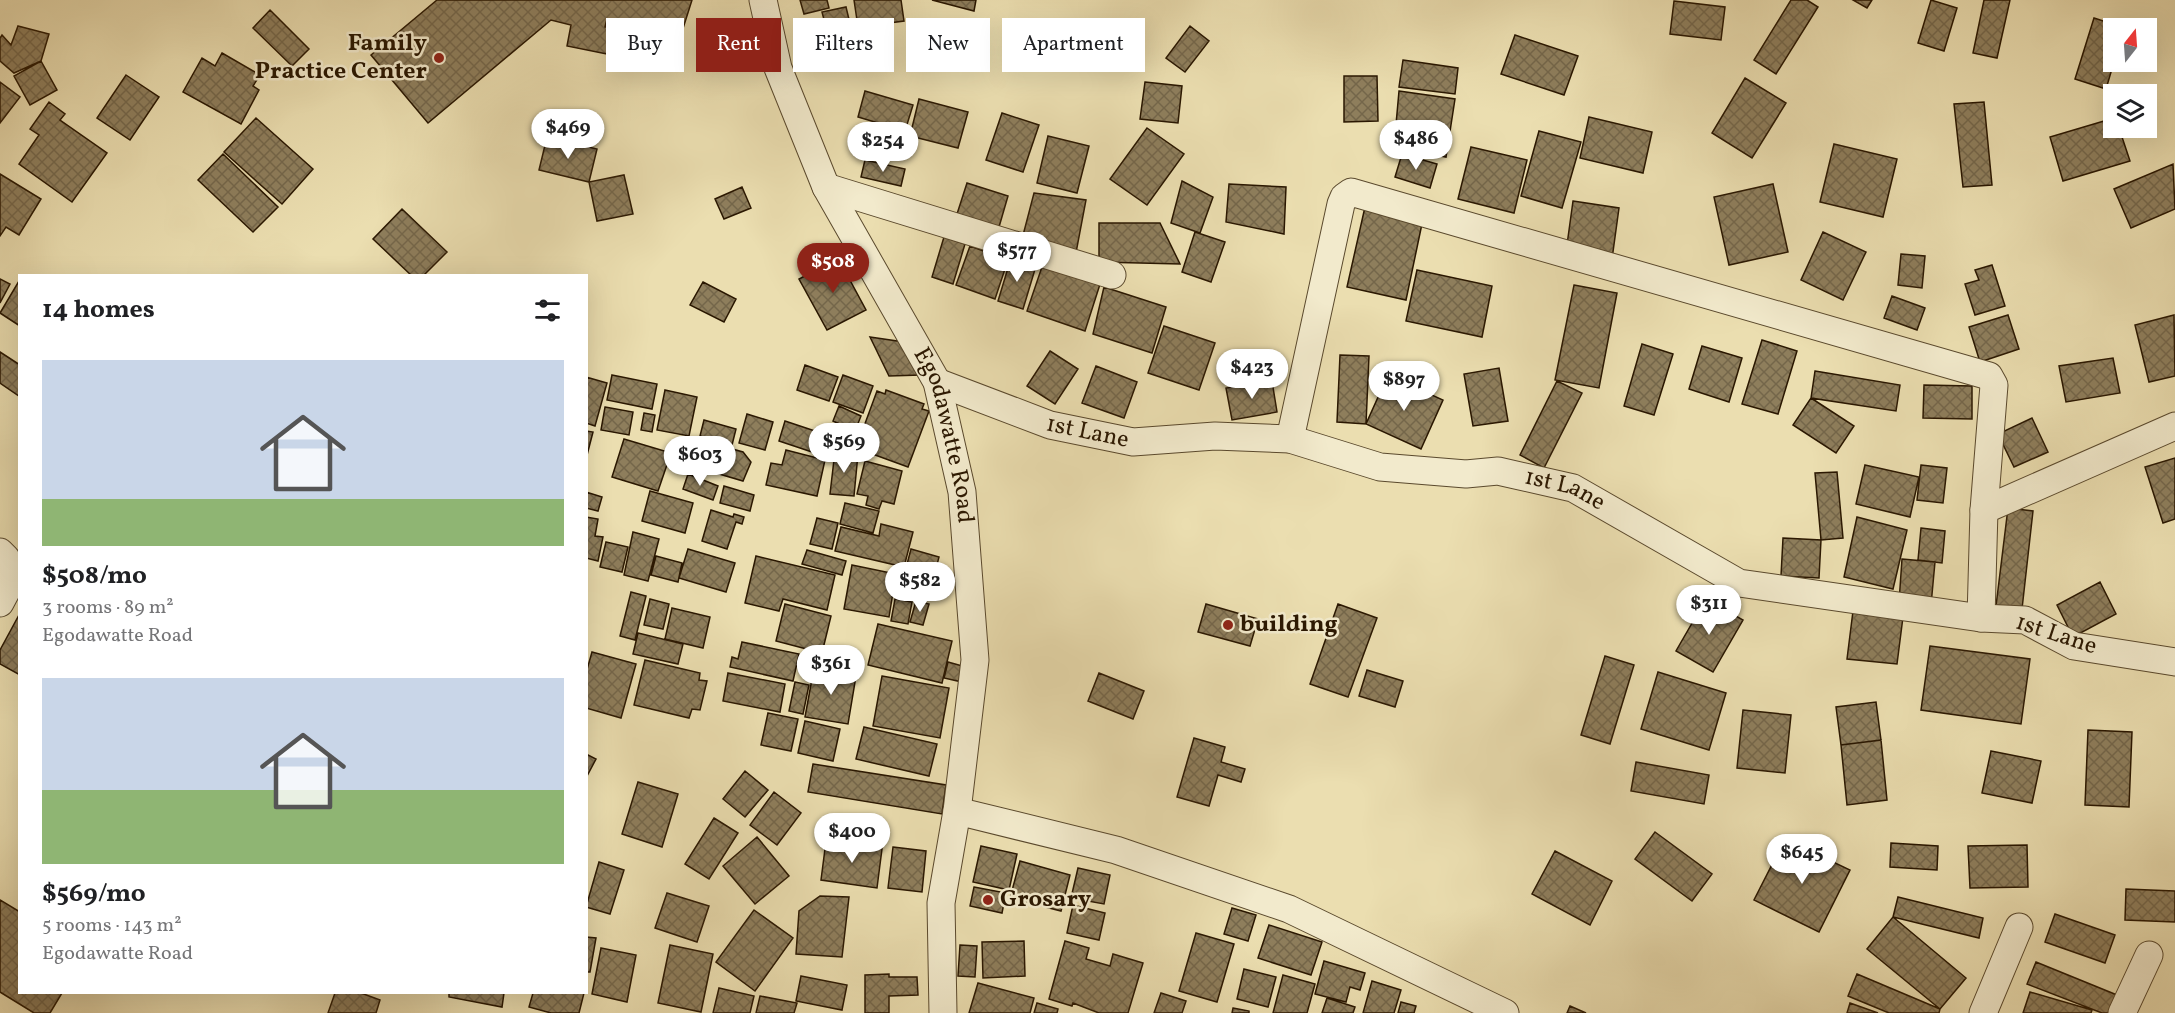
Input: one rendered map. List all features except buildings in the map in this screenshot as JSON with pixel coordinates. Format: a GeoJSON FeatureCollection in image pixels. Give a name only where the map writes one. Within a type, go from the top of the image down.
{"type":"FeatureCollection","features":[{"type":"Feature","properties":{"kind":"street","name":"Egodawatte Road"},"geometry":{"type":"LineString","coordinates":[[763,0],[778,68],[826,187],[937,382],[962,492],[975,660],[957,811],[941,903],[943,1013]]}},
{"type":"Feature","properties":{"kind":"street"},"geometry":{"type":"LineString","coordinates":[[826,187],[1112,275]]}},
{"type":"Feature","properties":{"kind":"street"},"geometry":{"type":"LineString","coordinates":[[1290,439],[1341,204],[1344,196],[1351,192],[1989,376],[1994,385],[1984,510],[1981,618]]}},
{"type":"Feature","properties":{"kind":"street","name":"1st Lane"},"geometry":{"type":"LineString","coordinates":[[937,382],[1050,425],[1133,442],[1215,436],[1290,439],[1380,467],[1466,474],[1498,471],[1573,488],[1739,583],[1981,618],[2025,620],[2074,646],[2175,662]]}},
{"type":"Feature","properties":{"kind":"street"},"geometry":{"type":"LineString","coordinates":[[1984,510],[2175,426]]}},
{"type":"Feature","properties":{"kind":"street"},"geometry":{"type":"LineString","coordinates":[[0,552],[6,558],[8,588],[0,603]]}},
{"type":"Feature","properties":{"kind":"street"},"geometry":{"type":"LineString","coordinates":[[957,811],[1116,850],[1289,909],[1505,1013]]}},
{"type":"Feature","properties":{"kind":"street"},"geometry":{"type":"LineString","coordinates":[[1983,1013],[2019,927]]}},
{"type":"Feature","properties":{"kind":"street"},"geometry":{"type":"LineString","coordinates":[[2122,1013],[2149,955]]}},
{"type":"Feature","properties":{"kind":"place","name":"Family Practice Center"},"geometry":{"type":"Point","coordinates":[439,58]}},
{"type":"Feature","properties":{"kind":"place","name":"building"},"geometry":{"type":"Point","coordinates":[1228,625]}},
{"type":"Feature","properties":{"kind":"place","name":"Grosary"},"geometry":{"type":"Point","coordinates":[988,900]}}]}
